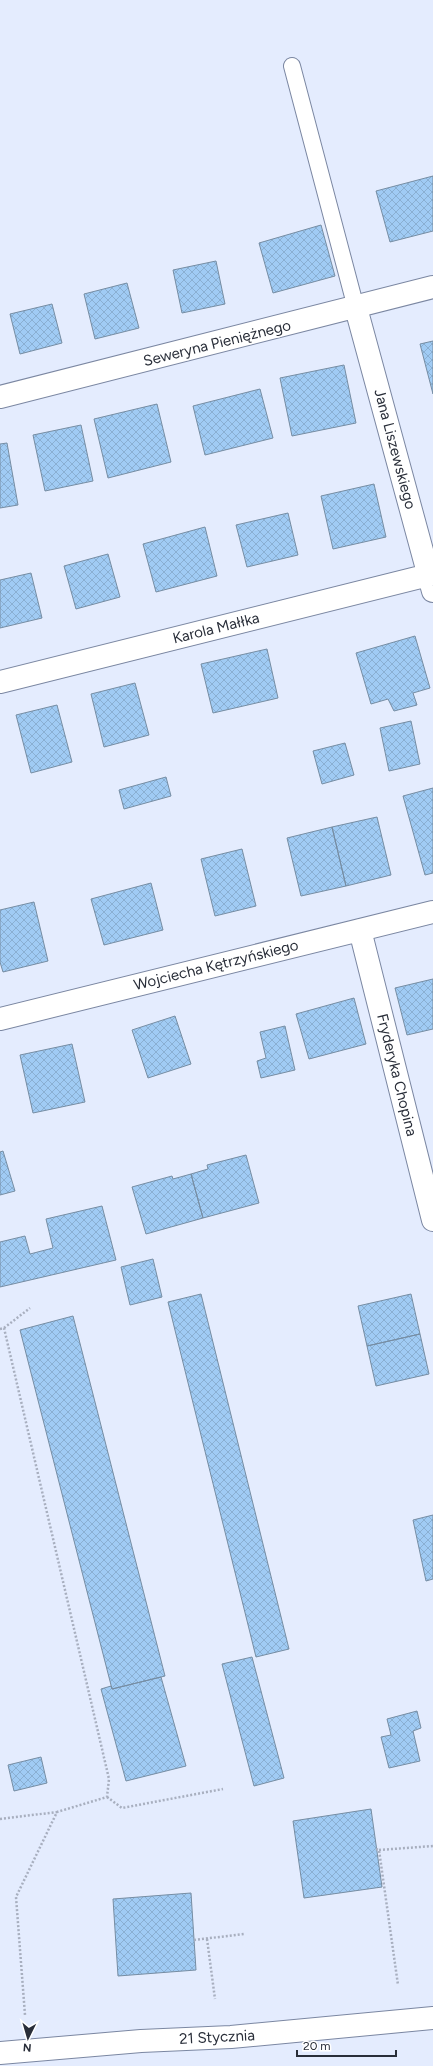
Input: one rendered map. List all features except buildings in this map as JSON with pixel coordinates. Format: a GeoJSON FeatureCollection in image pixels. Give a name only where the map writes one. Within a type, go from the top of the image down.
{"type":"FeatureCollection","features":[{"type":"Feature","properties":{"kind":"street","name":"Seweryna Pieniężnego"},"geometry":{"type":"LineString","coordinates":[[0,397],[356,308],[433,287]]}},
{"type":"Feature","properties":{"kind":"street","name":"Jana Liszewskiego"},"geometry":{"type":"LineString","coordinates":[[356,308],[432,580]]}},
{"type":"Feature","properties":{"kind":"street","name":"Karola Małłka"},"geometry":{"type":"LineString","coordinates":[[0,682],[432,580]]}},
{"type":"Feature","properties":{"kind":"street","name":"Wojciecha Kętrzyńskiego"},"geometry":{"type":"LineString","coordinates":[[0,1019],[433,912]]}},
{"type":"Feature","properties":{"kind":"street","name":"Fryderyka Chopina"},"geometry":{"type":"LineString","coordinates":[[360,930],[433,1220]]}},
{"type":"Feature","properties":{"kind":"street","name":"21 Stycznia"},"geometry":{"type":"LineString","coordinates":[[0,2053],[141,2041],[231,2038],[433,2018]]}},
{"type":"Feature","properties":{"kind":"lane"},"geometry":{"type":"LineString","coordinates":[[292,66],[356,308]]}},
{"type":"Feature","properties":{"kind":"path"},"geometry":{"type":"LineString","coordinates":[[0,1329],[4,1328],[30,1308]]}},
{"type":"Feature","properties":{"kind":"path"},"geometry":{"type":"LineString","coordinates":[[4,1328],[109,1779],[107,1797]]}},
{"type":"Feature","properties":{"kind":"path"},"geometry":{"type":"LineString","coordinates":[[107,1797],[122,1808],[223,1789]]}},
{"type":"Feature","properties":{"kind":"path"},"geometry":{"type":"LineString","coordinates":[[0,1819],[56,1812],[107,1797]]}},
{"type":"Feature","properties":{"kind":"path"},"geometry":{"type":"LineString","coordinates":[[25,2015],[16,1897],[56,1812]]}},
{"type":"Feature","properties":{"kind":"path"},"geometry":{"type":"LineString","coordinates":[[398,1985],[377,1850],[433,1846]]}},
{"type":"Feature","properties":{"kind":"path"},"geometry":{"type":"LineString","coordinates":[[194,1940],[244,1934]]}},
{"type":"Feature","properties":{"kind":"path"},"geometry":{"type":"LineString","coordinates":[[207,1939],[215,1998]]}}]}
